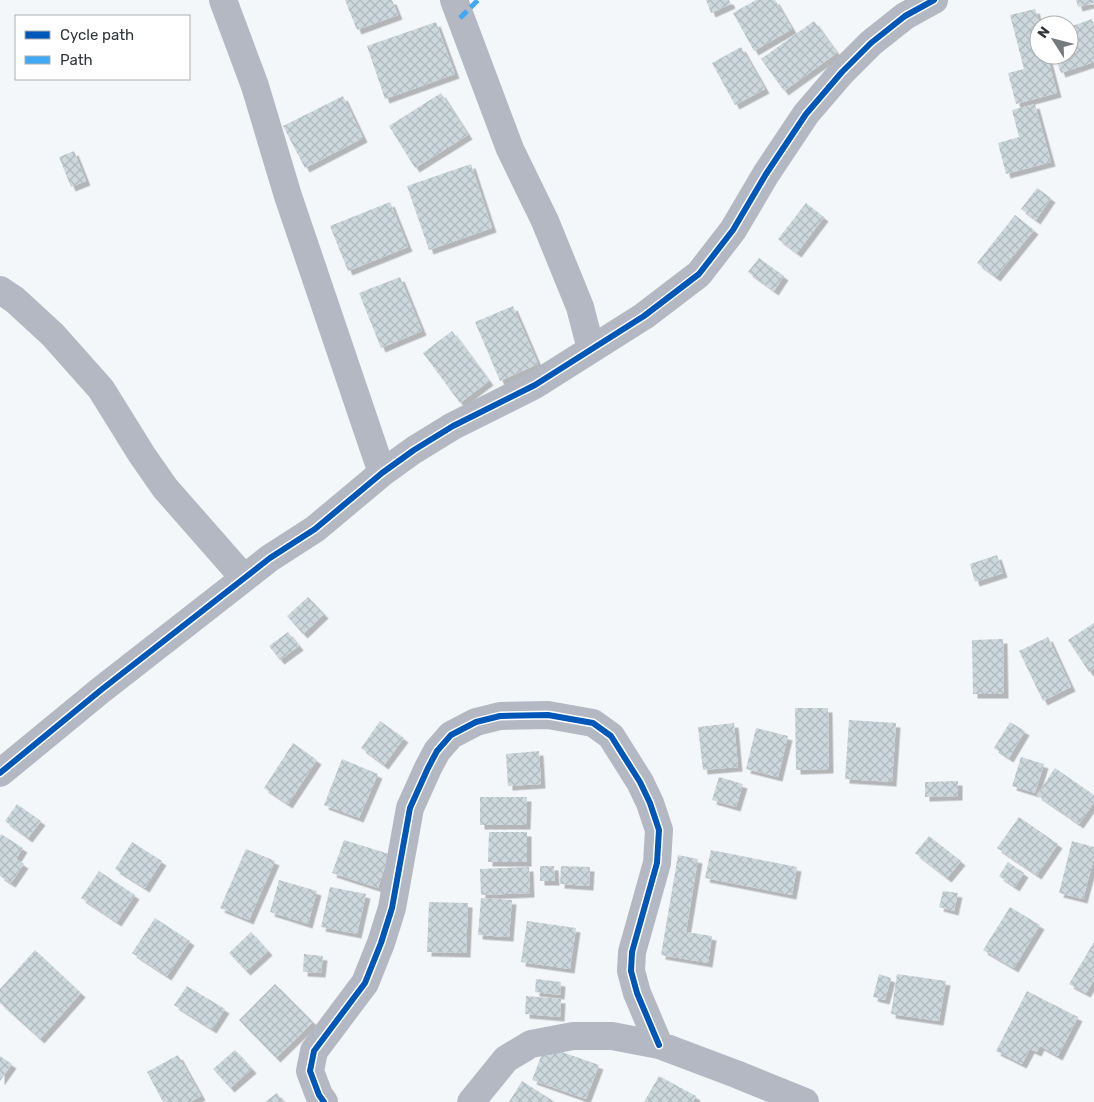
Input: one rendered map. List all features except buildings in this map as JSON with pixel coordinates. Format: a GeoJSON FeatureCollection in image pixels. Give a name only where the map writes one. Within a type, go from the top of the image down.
{"type":"FeatureCollection","features":[{"type":"Feature","properties":{"kind":"street"},"geometry":{"type":"LineString","coordinates":[[223,0],[255,86],[288,196],[382,473]]}},
{"type":"Feature","properties":{"kind":"street"},"geometry":{"type":"LineString","coordinates":[[454,0],[510,149],[545,221],[580,307],[591,349]]}},
{"type":"Feature","properties":{"kind":"street"},"geometry":{"type":"LineString","coordinates":[[0,773],[101,690],[244,578],[270,558],[315,530],[382,473],[414,450],[453,426],[535,385],[644,316],[699,274],[733,230],[766,174],[806,114],[842,72],[871,43],[905,16],[934,0]]}},
{"type":"Feature","properties":{"kind":"street"},"geometry":{"type":"LineString","coordinates":[[0,290],[15,300],[53,336],[102,389],[142,455],[166,488],[244,578]]}},
{"type":"Feature","properties":{"kind":"street"},"geometry":{"type":"LineString","coordinates":[[324,1102],[319,1095],[310,1071],[314,1051],[365,983],[392,908],[410,808],[428,768],[436,751],[451,735],[476,722],[500,716],[548,715],[593,723],[611,736],[640,782],[650,803],[659,830],[657,863],[632,952],[631,971],[637,993],[659,1045]]}},
{"type":"Feature","properties":{"kind":"street"},"geometry":{"type":"LineString","coordinates":[[471,1102],[506,1059],[531,1044],[573,1036],[612,1036],[659,1045],[804,1102]]}},
{"type":"Feature","properties":{"kind":"marked path"},"geometry":{"type":"LineString","coordinates":[[460,18],[478,0]]}},
{"type":"Feature","properties":{"kind":"cycle path"},"geometry":{"type":"LineString","coordinates":[[0,773],[101,690],[270,558],[315,529],[382,473],[414,450],[453,426],[535,385],[644,316],[699,274],[733,230],[766,174],[806,114],[842,72],[871,43],[905,16],[934,0]]}},
{"type":"Feature","properties":{"kind":"cycle path"},"geometry":{"type":"LineString","coordinates":[[324,1102],[319,1095],[310,1071],[314,1051],[365,983],[381,943],[392,908],[410,808],[428,768],[437,751],[451,735],[476,722],[500,716],[548,715],[593,723],[611,736],[640,782],[650,803],[659,830],[657,863],[632,952],[631,971],[637,993],[659,1045]]}}]}
